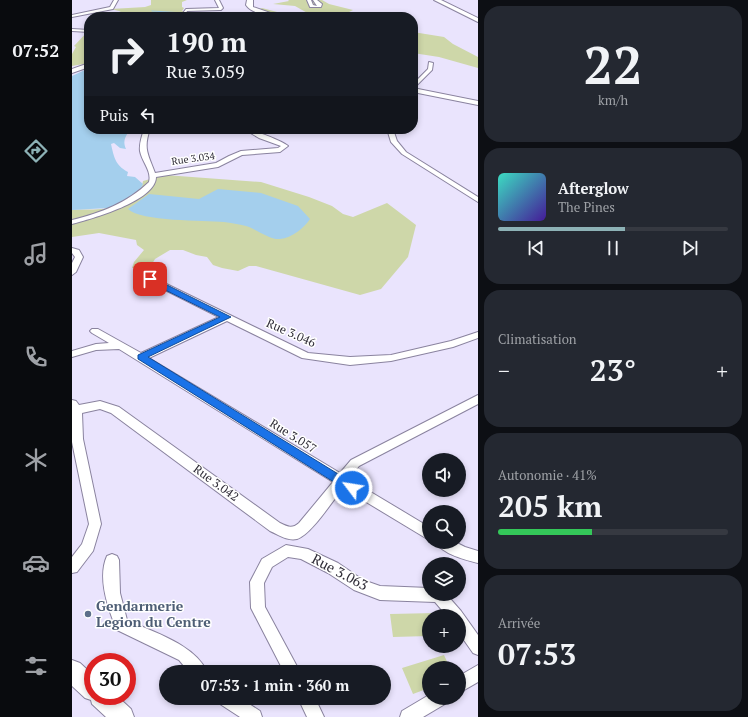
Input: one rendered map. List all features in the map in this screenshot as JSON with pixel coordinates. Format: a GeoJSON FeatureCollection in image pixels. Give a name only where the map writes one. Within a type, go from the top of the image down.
{"type":"FeatureCollection","features":[{"type":"Feature","properties":{"kind":"street"},"geometry":{"type":"LineString","coordinates":[[92,12],[112,8],[116,0]]}},
{"type":"Feature","properties":{"kind":"street"},"geometry":{"type":"LineString","coordinates":[[185,12],[186,10],[220,9],[221,8],[217,0]]}},
{"type":"Feature","properties":{"kind":"street"},"geometry":{"type":"LineString","coordinates":[[250,0],[249,5],[251,8],[263,12]]}},
{"type":"Feature","properties":{"kind":"street"},"geometry":{"type":"LineString","coordinates":[[309,0],[311,6],[319,7],[320,4],[315,0]]}},
{"type":"Feature","properties":{"kind":"street"},"geometry":{"type":"LineString","coordinates":[[436,0],[478,20]]}},
{"type":"Feature","properties":{"kind":"street"},"geometry":{"type":"LineString","coordinates":[[72,16],[84,14]]}},
{"type":"Feature","properties":{"kind":"street"},"geometry":{"type":"LineString","coordinates":[[72,30],[84,30]]}},
{"type":"Feature","properties":{"kind":"street"},"geometry":{"type":"LineString","coordinates":[[418,83],[430,69],[431,63]]}},
{"type":"Feature","properties":{"kind":"street"},"geometry":{"type":"LineString","coordinates":[[72,72],[84,67]]}},
{"type":"Feature","properties":{"kind":"street"},"geometry":{"type":"LineString","coordinates":[[418,90],[478,103]]}},
{"type":"Feature","properties":{"kind":"street"},"geometry":{"type":"LineString","coordinates":[[72,222],[100,214],[124,204],[146,190],[152,183],[153,175],[143,150],[143,141],[145,134]]}},
{"type":"Feature","properties":{"kind":"street","name":"Rue 3.034"},"geometry":{"type":"LineString","coordinates":[[153,175],[218,165],[231,157],[241,154],[280,150],[284,146],[278,142],[256,134]]}},
{"type":"Feature","properties":{"kind":"street"},"geometry":{"type":"LineString","coordinates":[[392,134],[394,142],[404,152],[478,200]]}},
{"type":"Feature","properties":{"kind":"street"},"geometry":{"type":"LineString","coordinates":[[72,250],[76,252],[79,258],[72,272]]}},
{"type":"Feature","properties":{"kind":"street","name":"Rue 3.046"},"geometry":{"type":"LineString","coordinates":[[150,279],[306,356],[350,361],[391,358],[447,346],[478,335]]}},
{"type":"Feature","properties":{"kind":"street"},"geometry":{"type":"LineString","coordinates":[[141,357],[227,317]]}},
{"type":"Feature","properties":{"kind":"street","name":"Rue 3.057"},"geometry":{"type":"LineString","coordinates":[[95,331],[141,357],[422,530]]}},
{"type":"Feature","properties":{"kind":"street"},"geometry":{"type":"LineString","coordinates":[[72,354],[96,347],[122,346]]}},
{"type":"Feature","properties":{"kind":"street"},"geometry":{"type":"LineString","coordinates":[[339,480],[361,459],[478,399]]}},
{"type":"Feature","properties":{"kind":"street","name":"Rue 3.042"},"geometry":{"type":"LineString","coordinates":[[74,407],[100,405],[116,410],[275,526],[287,533],[296,533],[304,526],[339,480]]}},
{"type":"Feature","properties":{"kind":"street"},"geometry":{"type":"LineString","coordinates":[[72,566],[88,547],[95,524],[77,439],[74,407]]}},
{"type":"Feature","properties":{"kind":"street"},"geometry":{"type":"LineString","coordinates":[[455,549],[478,558]]}},
{"type":"Feature","properties":{"kind":"street","name":"Rue 3.063"},"geometry":{"type":"LineString","coordinates":[[288,665],[258,608],[257,593],[257,582],[267,563],[286,551],[303,553],[333,568],[359,585],[380,593],[438,595],[450,609]]}},
{"type":"Feature","properties":{"kind":"street"},"geometry":{"type":"LineString","coordinates":[[112,560],[110,581],[115,606],[122,625],[184,655],[193,665]]}},
{"type":"Feature","properties":{"kind":"street"},"geometry":{"type":"LineString","coordinates":[[466,630],[478,648]]}},
{"type":"Feature","properties":{"kind":"street"},"geometry":{"type":"LineString","coordinates":[[72,671],[84,682]]}},
{"type":"Feature","properties":{"kind":"street"},"geometry":{"type":"LineString","coordinates":[[466,681],[478,673]]}},
{"type":"Feature","properties":{"kind":"street"},"geometry":{"type":"LineString","coordinates":[[110,705],[123,717]]}},
{"type":"Feature","properties":{"kind":"street"},"geometry":{"type":"LineString","coordinates":[[236,705],[254,717]]}},
{"type":"Feature","properties":{"kind":"street"},"geometry":{"type":"LineString","coordinates":[[310,705],[316,717]]}},
{"type":"Feature","properties":{"kind":"street"},"geometry":{"type":"LineString","coordinates":[[408,717],[428,705]]}},
{"type":"Feature","properties":{"kind":"green space"},"geometry":{"type":"Polygon","coordinates":[[[151,0],[187,0],[182,2],[182,7],[184,8],[182,11],[194,12],[121,12],[111,9],[145,7],[151,5],[151,0]]]}},
{"type":"Feature","properties":{"kind":"green space"},"geometry":{"type":"Polygon","coordinates":[[[288,0],[322,0],[329,4],[353,10],[349,12],[306,12],[295,6],[273,4],[289,1],[288,0]]]}},
{"type":"Feature","properties":{"kind":"green space"},"geometry":{"type":"Polygon","coordinates":[[[262,8],[277,12],[254,12],[262,8]]]}},
{"type":"Feature","properties":{"kind":"green space"},"geometry":{"type":"Polygon","coordinates":[[[418,33],[444,37],[453,44],[478,57],[478,68],[439,57],[418,54],[418,33]]]}},
{"type":"Feature","properties":{"kind":"green space"},"geometry":{"type":"Polygon","coordinates":[[[84,35],[84,64],[72,66],[72,54],[76,47],[74,46],[84,35]]]}},
{"type":"Feature","properties":{"kind":"green space"},"geometry":{"type":"Polygon","coordinates":[[[165,175],[261,182],[309,197],[332,206],[343,214],[353,217],[387,203],[416,225],[408,257],[381,289],[360,295],[256,266],[249,266],[238,271],[222,268],[213,265],[207,257],[183,250],[170,250],[155,259],[149,269],[132,268],[134,262],[144,250],[137,245],[136,240],[99,233],[72,237],[72,210],[112,207],[133,194],[142,186],[143,181],[165,175]]]}},
{"type":"Feature","properties":{"kind":"green space"},"geometry":{"type":"Polygon","coordinates":[[[422,613],[422,636],[393,637],[390,614],[422,613]]]}},
{"type":"Feature","properties":{"kind":"green space"},"geometry":{"type":"Polygon","coordinates":[[[444,655],[447,661],[425,661],[444,655]]]}},
{"type":"Feature","properties":{"kind":"green space"},"geometry":{"type":"Polygon","coordinates":[[[422,662],[422,691],[413,694],[402,668],[422,662]]]}},
{"type":"Feature","properties":{"kind":"water"},"geometry":{"type":"Polygon","coordinates":[[[84,70],[84,134],[128,134],[124,143],[126,149],[120,148],[114,143],[111,144],[113,153],[120,166],[128,172],[127,176],[135,177],[143,184],[141,188],[121,203],[108,208],[72,210],[72,76],[84,70]]]}},
{"type":"Feature","properties":{"kind":"water"},"geometry":{"type":"Polygon","coordinates":[[[218,189],[261,193],[298,206],[310,219],[293,235],[276,239],[250,227],[241,225],[224,222],[173,220],[146,216],[128,209],[149,194],[199,199],[218,189]]]}},
{"type":"Feature","properties":{"kind":"waterway"},"geometry":{"type":"LineString","coordinates":[[152,11],[168,12]]}},
{"type":"Feature","properties":{"kind":"place","name":"Gendarmerie Legion du Centre"},"geometry":{"type":"Point","coordinates":[88,614]}},
{"type":"Feature","properties":{"kind":"route"},"geometry":{"type":"LineString","coordinates":[[150,279],[227,317],[141,357],[352,488]]}}]}
